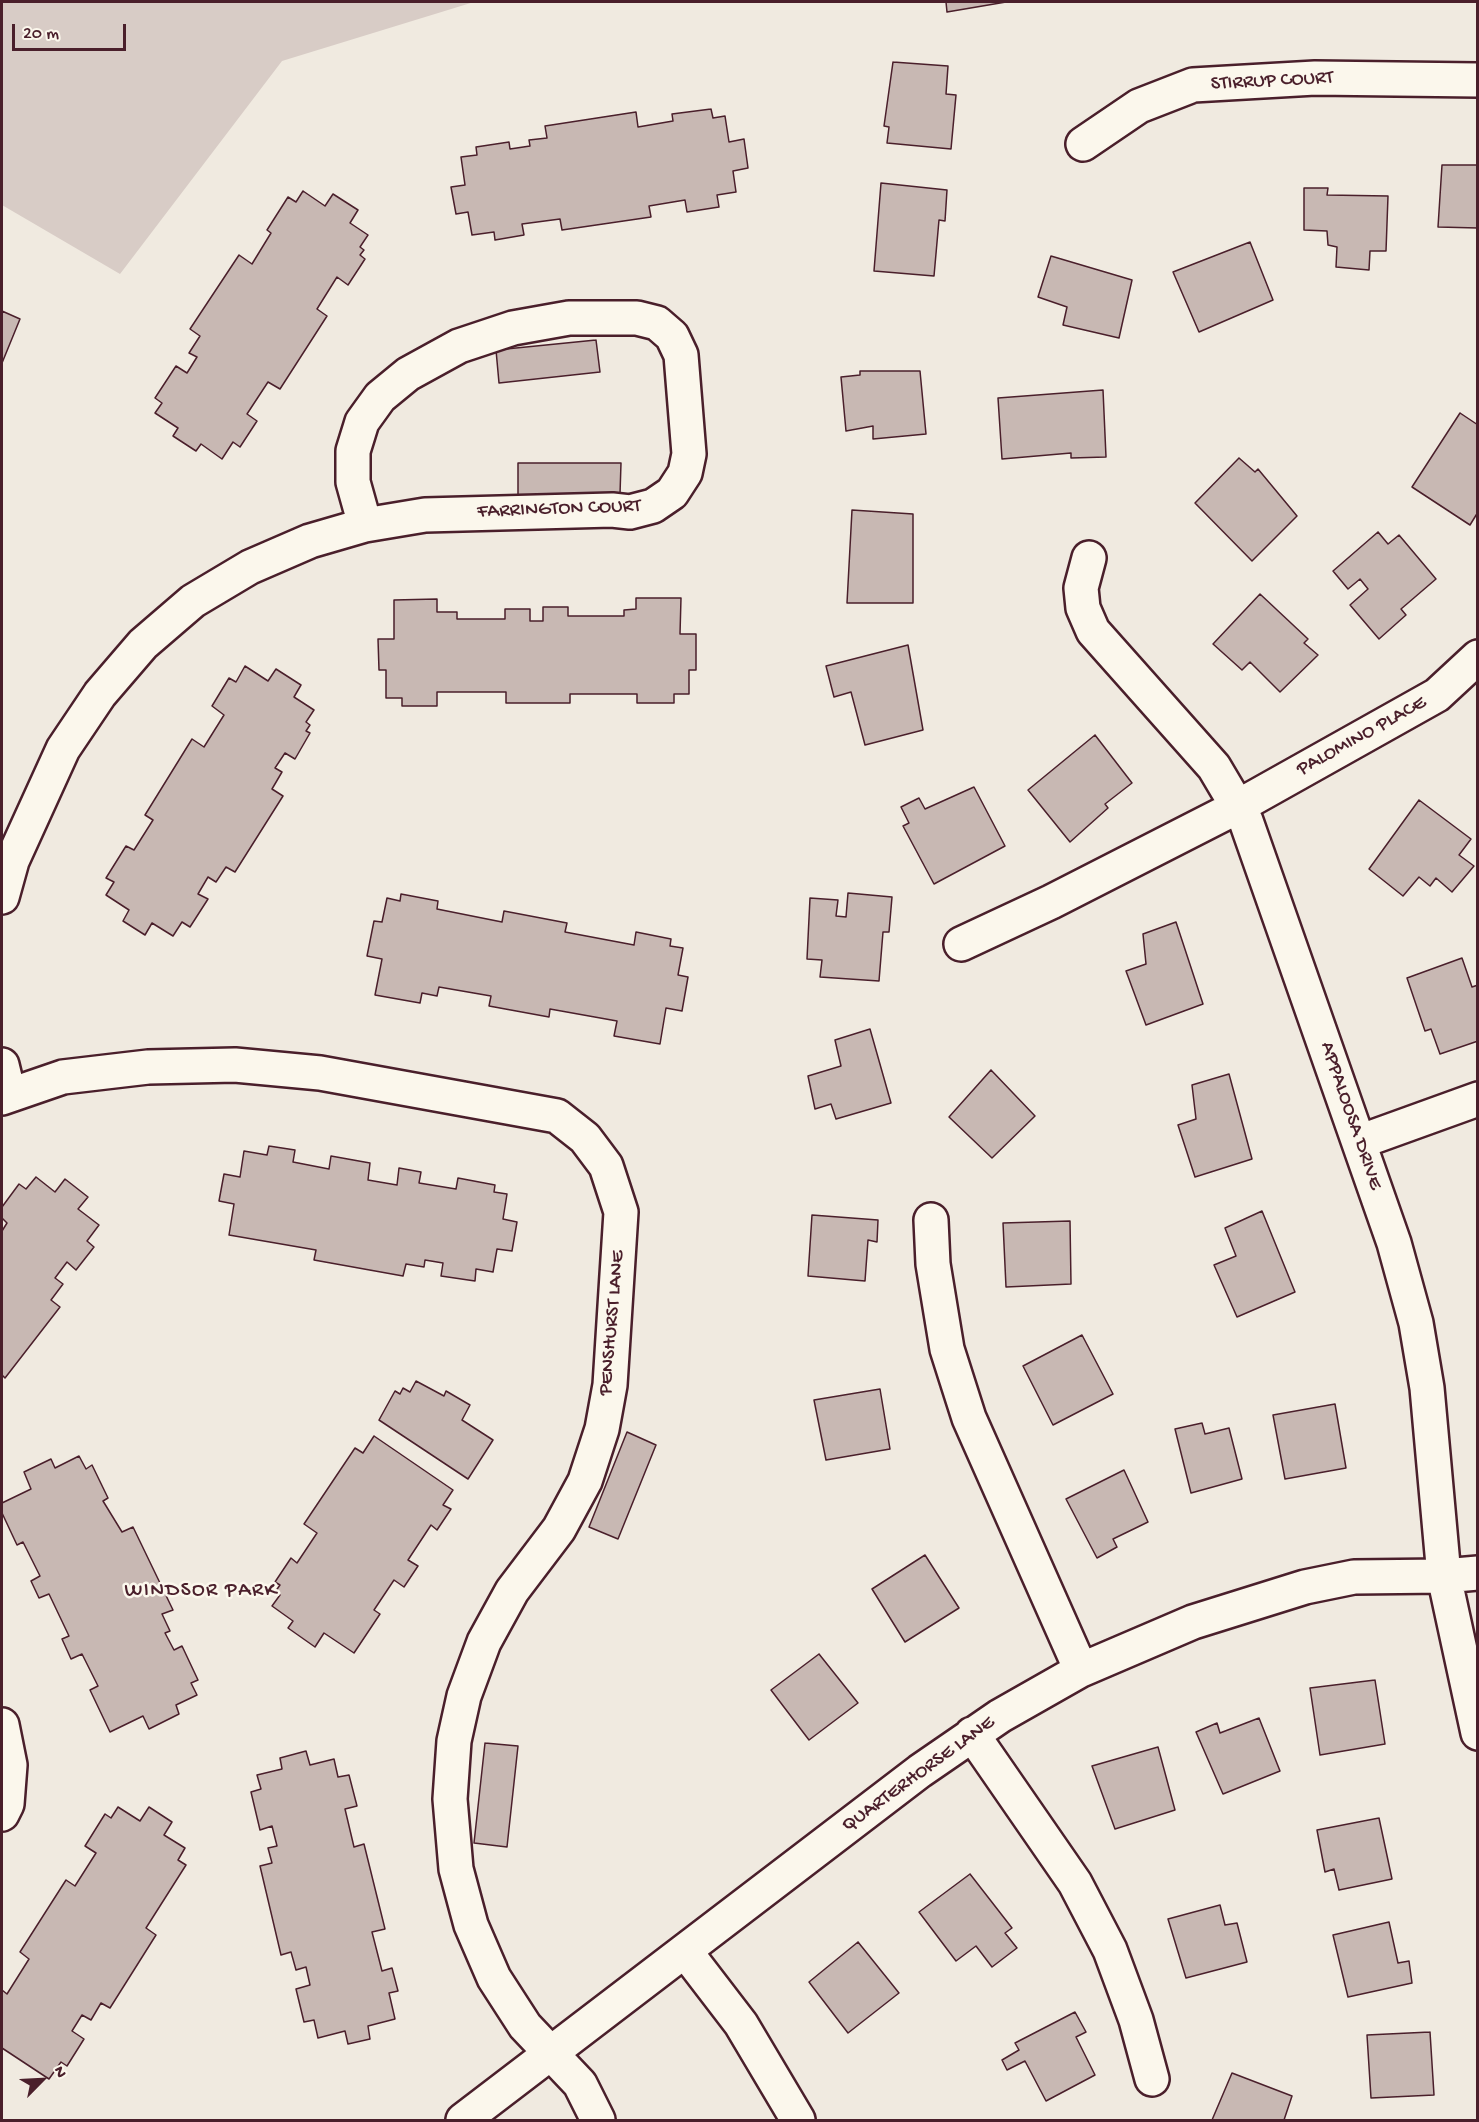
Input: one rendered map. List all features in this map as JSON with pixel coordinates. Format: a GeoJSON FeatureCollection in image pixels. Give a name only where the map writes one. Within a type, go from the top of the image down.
{"type":"FeatureCollection","features":[{"type":"Feature","properties":{"kind":"street","name":"STIRRUP COURT"},"geometry":{"type":"LineString","coordinates":[[1083,144],[1139,105],[1193,85],[1315,78],[1478,80]]}},
{"type":"Feature","properties":{"kind":"street","name":"FARRINGTON COURT"},"geometry":{"type":"LineString","coordinates":[[2,897],[12,861],[63,750],[100,694],[143,644],[193,601],[250,567],[310,541],[365,525],[425,515],[612,510],[630,512],[653,506],[672,493],[685,473],[689,454],[681,355],[672,336],[657,323],[637,318],[569,318],[513,328],[459,346],[408,374],[380,397],[362,422],[353,451],[353,482],[365,525]]}},
{"type":"Feature","properties":{"kind":"street","name":"APPALOOSA DRIVE"},"geometry":{"type":"LineString","coordinates":[[1089,558],[1081,588],[1083,608],[1093,631],[1214,768],[1239,806],[1394,1243],[1416,1323],[1427,1388],[1444,1576],[1478,1734]]}},
{"type":"Feature","properties":{"kind":"street","name":"PALOMINO PLACE"},"geometry":{"type":"LineString","coordinates":[[961,944],[1051,902],[1239,806],[1437,694],[1478,657]]}},
{"type":"Feature","properties":{"kind":"street","name":"PENSHURST LANE"},"geometry":{"type":"LineString","coordinates":[[4,1085],[148,1067],[235,1065],[320,1073],[557,1116],[585,1138],[606,1166],[621,1212],[610,1385],[602,1429],[585,1481],[559,1529],[512,1591],[484,1642],[462,1708],[454,1741],[450,1799],[456,1869],[471,1925],[494,1978],[525,2026],[549,2054],[580,2084],[598,2121]]}},
{"type":"Feature","properties":{"kind":"street"},"geometry":{"type":"LineString","coordinates":[[1359,1142],[1478,1099]]}},
{"type":"Feature","properties":{"kind":"street"},"geometry":{"type":"LineString","coordinates":[[931,1220],[933,1264],[947,1349],[969,1418],[1081,1670]]}},
{"type":"Feature","properties":{"kind":"street","name":"QUARTERHORSE LANE"},"geometry":{"type":"LineString","coordinates":[[463,2121],[920,1771],[972,1734],[1081,1670],[1193,1622],[1305,1587],[1354,1577],[1444,1576],[1478,1573]]}},
{"type":"Feature","properties":{"kind":"street"},"geometry":{"type":"LineString","coordinates":[[2,1725],[10,1765],[8,1804],[2,1814]]}},
{"type":"Feature","properties":{"kind":"street"},"geometry":{"type":"LineString","coordinates":[[972,1734],[1075,1883],[1110,1950],[1136,2020],[1152,2079]]}},
{"type":"Feature","properties":{"kind":"street"},"geometry":{"type":"LineString","coordinates":[[685,1951],[741,2024],[798,2121]]}},
{"type":"Feature","properties":{"kind":"shaded area"},"geometry":{"type":"Polygon","coordinates":[[[2,2],[474,2],[282,61],[120,274],[2,205],[2,2]]]}},
{"type":"Feature","properties":{"kind":"building"},"geometry":{"type":"Polygon","coordinates":[[[946,2],[1006,2],[947,12],[946,2]]]}},
{"type":"Feature","properties":{"kind":"building"},"geometry":{"type":"Polygon","coordinates":[[[893,62],[948,66],[946,94],[956,95],[951,149],[887,143],[889,127],[884,126],[893,62]]]}},
{"type":"Feature","properties":{"kind":"building"},"geometry":{"type":"Polygon","coordinates":[[[711,109],[713,118],[725,116],[729,142],[744,139],[748,168],[733,171],[736,192],[717,195],[719,207],[687,212],[685,200],[649,206],[651,217],[562,230],[560,219],[522,224],[524,235],[495,240],[494,232],[472,235],[468,212],[456,214],[451,187],[465,185],[461,157],[477,155],[476,147],[509,142],[510,149],[530,146],[529,140],[547,138],[545,126],[636,112],[638,127],[673,121],[672,114],[711,109]]]}},
{"type":"Feature","properties":{"kind":"building"},"geometry":{"type":"Polygon","coordinates":[[[1442,165],[1478,165],[1478,228],[1438,227],[1442,165]]]}},
{"type":"Feature","properties":{"kind":"building"},"geometry":{"type":"Polygon","coordinates":[[[881,183],[947,190],[945,221],[939,220],[934,276],[874,271],[881,183]]]}},
{"type":"Feature","properties":{"kind":"building"},"geometry":{"type":"Polygon","coordinates":[[[1304,188],[1328,188],[1327,195],[1388,196],[1386,251],[1370,251],[1369,270],[1336,267],[1337,247],[1328,245],[1327,231],[1304,230],[1304,188]]]}},
{"type":"Feature","properties":{"kind":"building"},"geometry":{"type":"Polygon","coordinates":[[[303,191],[325,206],[333,194],[358,210],[350,223],[368,235],[360,247],[364,250],[360,255],[365,259],[348,285],[337,277],[317,309],[327,316],[280,389],[268,382],[247,414],[257,421],[240,447],[233,442],[222,459],[201,444],[196,451],[173,436],[178,428],[155,413],[162,403],[155,398],[176,366],[187,373],[197,357],[189,353],[200,336],[190,329],[239,255],[252,264],[271,233],[267,230],[288,197],[296,202],[303,191]]]}},
{"type":"Feature","properties":{"kind":"building"},"geometry":{"type":"Polygon","coordinates":[[[1250,242],[1273,300],[1199,332],[1173,272],[1250,242]]]}},
{"type":"Feature","properties":{"kind":"building"},"geometry":{"type":"Polygon","coordinates":[[[1051,256],[1132,280],[1119,338],[1063,325],[1067,307],[1038,297],[1051,256]]]}},
{"type":"Feature","properties":{"kind":"building"},"geometry":{"type":"Polygon","coordinates":[[[2,311],[20,319],[2,363],[2,311]]]}},
{"type":"Feature","properties":{"kind":"building"},"geometry":{"type":"Polygon","coordinates":[[[596,340],[600,372],[499,383],[496,350],[596,340]]]}},
{"type":"Feature","properties":{"kind":"building"},"geometry":{"type":"Polygon","coordinates":[[[860,371],[920,371],[926,434],[873,439],[873,426],[846,431],[841,377],[860,375],[860,371]]]}},
{"type":"Feature","properties":{"kind":"building"},"geometry":{"type":"Polygon","coordinates":[[[1103,390],[1106,457],[1071,458],[1071,453],[1002,459],[998,398],[1103,390]]]}},
{"type":"Feature","properties":{"kind":"building"},"geometry":{"type":"Polygon","coordinates":[[[1460,413],[1478,425],[1478,512],[1470,525],[1412,487],[1460,413]]]}},
{"type":"Feature","properties":{"kind":"building"},"geometry":{"type":"Polygon","coordinates":[[[1239,458],[1255,472],[1258,469],[1297,516],[1252,561],[1195,503],[1239,458]]]}},
{"type":"Feature","properties":{"kind":"building"},"geometry":{"type":"Polygon","coordinates":[[[518,463],[621,463],[620,494],[518,495],[518,463]]]}},
{"type":"Feature","properties":{"kind":"building"},"geometry":{"type":"Polygon","coordinates":[[[852,510],[913,514],[913,603],[847,603],[852,510]]]}},
{"type":"Feature","properties":{"kind":"building"},"geometry":{"type":"Polygon","coordinates":[[[1378,532],[1388,544],[1399,535],[1436,579],[1401,609],[1406,615],[1379,639],[1350,605],[1368,589],[1360,579],[1348,589],[1333,571],[1378,532]]]}},
{"type":"Feature","properties":{"kind":"building"},"geometry":{"type":"Polygon","coordinates":[[[1260,594],[1308,639],[1304,643],[1318,655],[1280,692],[1250,662],[1242,670],[1213,644],[1260,594]]]}},
{"type":"Feature","properties":{"kind":"building"},"geometry":{"type":"Polygon","coordinates":[[[636,598],[681,598],[680,634],[696,634],[696,670],[689,670],[689,694],[674,694],[674,703],[637,703],[637,694],[570,694],[570,703],[506,703],[506,692],[437,692],[437,706],[402,706],[402,698],[386,698],[386,670],[379,670],[378,639],[394,639],[394,600],[437,599],[437,612],[457,612],[457,619],[505,619],[505,609],[530,609],[530,621],[543,621],[543,607],[568,607],[568,616],[624,616],[624,610],[636,609],[636,598]]]}},
{"type":"Feature","properties":{"kind":"building"},"geometry":{"type":"Polygon","coordinates":[[[908,645],[923,730],[865,745],[851,692],[834,697],[826,666],[908,645]]]}},
{"type":"Feature","properties":{"kind":"building"},"geometry":{"type":"Polygon","coordinates":[[[245,666],[268,681],[276,669],[301,685],[294,697],[314,710],[306,722],[310,725],[306,731],[310,733],[295,759],[285,753],[275,768],[282,772],[272,789],[283,796],[235,872],[226,867],[216,882],[208,877],[198,894],[208,899],[190,927],[182,922],[173,936],[152,923],[145,935],[123,921],[129,910],[106,895],[114,882],[106,878],[126,846],[134,850],[153,820],[145,815],[192,739],[204,747],[224,715],[212,706],[229,678],[236,682],[245,666]]]}},
{"type":"Feature","properties":{"kind":"building"},"geometry":{"type":"Polygon","coordinates":[[[1095,735],[1132,783],[1105,804],[1108,808],[1070,842],[1028,790],[1095,735]]]}},
{"type":"Feature","properties":{"kind":"building"},"geometry":{"type":"Polygon","coordinates":[[[974,787],[1005,846],[934,884],[903,826],[909,823],[901,807],[919,798],[925,809],[974,787]]]}},
{"type":"Feature","properties":{"kind":"building"},"geometry":{"type":"Polygon","coordinates":[[[1419,800],[1471,839],[1459,855],[1474,866],[1452,892],[1436,878],[1430,886],[1419,877],[1403,896],[1369,869],[1419,800]]]}},
{"type":"Feature","properties":{"kind":"building"},"geometry":{"type":"Polygon","coordinates":[[[848,893],[892,897],[889,932],[883,932],[879,981],[820,977],[822,960],[807,959],[810,898],[838,900],[836,916],[846,917],[848,893]]]}},
{"type":"Feature","properties":{"kind":"building"},"geometry":{"type":"Polygon","coordinates":[[[401,894],[438,901],[437,909],[502,922],[504,911],[567,923],[565,932],[634,945],[636,932],[671,939],[670,946],[683,948],[678,975],[688,977],[682,1011],[666,1008],[660,1044],[614,1036],[617,1021],[550,1009],[549,1017],[489,1006],[491,996],[439,987],[437,996],[422,993],[420,1003],[375,995],[382,959],[367,956],[374,921],[382,922],[387,898],[400,901],[401,894]]]}},
{"type":"Feature","properties":{"kind":"building"},"geometry":{"type":"Polygon","coordinates":[[[1176,922],[1203,1004],[1146,1025],[1126,971],[1146,964],[1143,934],[1176,922]]]}},
{"type":"Feature","properties":{"kind":"building"},"geometry":{"type":"Polygon","coordinates":[[[1462,958],[1472,987],[1478,985],[1478,1041],[1440,1054],[1431,1029],[1425,1031],[1407,978],[1462,958]]]}},
{"type":"Feature","properties":{"kind":"building"},"geometry":{"type":"Polygon","coordinates":[[[870,1029],[891,1103],[836,1119],[831,1104],[815,1109],[808,1076],[841,1066],[835,1040],[870,1029]]]}},
{"type":"Feature","properties":{"kind":"building"},"geometry":{"type":"Polygon","coordinates":[[[991,1070],[1035,1116],[992,1158],[949,1117],[991,1070]]]}},
{"type":"Feature","properties":{"kind":"building"},"geometry":{"type":"Polygon","coordinates":[[[1229,1074],[1252,1159],[1195,1177],[1178,1125],[1196,1119],[1192,1085],[1229,1074]]]}},
{"type":"Feature","properties":{"kind":"building"},"geometry":{"type":"Polygon","coordinates":[[[269,1146],[295,1150],[293,1162],[329,1169],[331,1156],[370,1163],[368,1180],[397,1185],[399,1168],[421,1172],[419,1183],[456,1189],[458,1178],[495,1185],[494,1192],[507,1194],[503,1219],[517,1222],[512,1251],[497,1249],[493,1272],[476,1269],[475,1281],[441,1276],[443,1263],[425,1260],[424,1267],[406,1264],[403,1276],[314,1260],[316,1250],[229,1235],[234,1204],[219,1201],[224,1174],[240,1177],[244,1151],[267,1155],[269,1146]]]}},
{"type":"Feature","properties":{"kind":"building"},"geometry":{"type":"Polygon","coordinates":[[[36,1177],[55,1192],[65,1179],[88,1197],[78,1209],[99,1225],[87,1241],[94,1247],[76,1270],[67,1262],[55,1278],[63,1284],[51,1300],[60,1307],[5,1378],[2,1375],[2,1231],[7,1223],[2,1218],[2,1207],[19,1184],[26,1189],[36,1177]]]}},
{"type":"Feature","properties":{"kind":"building"},"geometry":{"type":"Polygon","coordinates":[[[1262,1211],[1295,1292],[1237,1317],[1214,1265],[1236,1256],[1225,1228],[1262,1211]]]}},
{"type":"Feature","properties":{"kind":"building"},"geometry":{"type":"Polygon","coordinates":[[[812,1215],[878,1220],[877,1242],[868,1240],[865,1281],[808,1276],[812,1215]]]}},
{"type":"Feature","properties":{"kind":"building"},"geometry":{"type":"Polygon","coordinates":[[[1070,1221],[1071,1284],[1006,1287],[1003,1223],[1070,1221]]]}},
{"type":"Feature","properties":{"kind":"building"},"geometry":{"type":"Polygon","coordinates":[[[1082,1335],[1113,1394],[1053,1425],[1023,1366],[1082,1335]]]}},
{"type":"Feature","properties":{"kind":"building"},"geometry":{"type":"Polygon","coordinates":[[[416,1381],[444,1396],[446,1391],[470,1405],[462,1420],[493,1440],[468,1479],[379,1420],[395,1391],[400,1394],[403,1388],[410,1392],[416,1381]]]}},
{"type":"Feature","properties":{"kind":"building"},"geometry":{"type":"Polygon","coordinates":[[[880,1389],[890,1449],[826,1460],[814,1400],[880,1389]]]}},
{"type":"Feature","properties":{"kind":"building"},"geometry":{"type":"Polygon","coordinates":[[[1335,1404],[1346,1468],[1285,1479],[1273,1415],[1335,1404]]]}},
{"type":"Feature","properties":{"kind":"building"},"geometry":{"type":"Polygon","coordinates":[[[1202,1423],[1205,1434],[1229,1428],[1242,1479],[1191,1493],[1175,1429],[1202,1423]]]}},
{"type":"Feature","properties":{"kind":"building"},"geometry":{"type":"Polygon","coordinates":[[[627,1432],[656,1445],[618,1539],[589,1527],[627,1432]]]}},
{"type":"Feature","properties":{"kind":"building"},"geometry":{"type":"Polygon","coordinates":[[[374,1436],[453,1490],[443,1505],[451,1509],[437,1530],[431,1525],[408,1560],[418,1566],[404,1587],[394,1580],[374,1610],[380,1614],[354,1653],[324,1633],[315,1647],[288,1628],[293,1621],[272,1606],[280,1595],[275,1592],[280,1585],[275,1582],[291,1558],[297,1563],[317,1533],[304,1524],[355,1448],[363,1453],[374,1436]]]}},
{"type":"Feature","properties":{"kind":"building"},"geometry":{"type":"Polygon","coordinates":[[[79,1456],[86,1469],[92,1465],[108,1498],[103,1501],[122,1532],[133,1527],[173,1610],[162,1614],[170,1631],[165,1633],[174,1650],[182,1646],[198,1680],[191,1683],[197,1695],[176,1705],[179,1714],[149,1729],[143,1716],[110,1732],[90,1690],[98,1686],[82,1654],[71,1659],[62,1639],[69,1636],[49,1594],[39,1598],[31,1581],[40,1576],[23,1542],[17,1545],[2,1513],[2,1503],[31,1489],[24,1472],[51,1459],[55,1468],[79,1456]]]}},
{"type":"Feature","properties":{"kind":"building"},"geometry":{"type":"Polygon","coordinates":[[[1124,1470],[1148,1522],[1113,1539],[1117,1547],[1097,1558],[1066,1499],[1124,1470]]]}},
{"type":"Feature","properties":{"kind":"building"},"geometry":{"type":"Polygon","coordinates":[[[925,1555],[959,1608],[905,1642],[872,1589],[925,1555]]]}},
{"type":"Feature","properties":{"kind":"building"},"geometry":{"type":"Polygon","coordinates":[[[819,1654],[858,1703],[809,1740],[771,1690],[819,1654]]]}},
{"type":"Feature","properties":{"kind":"building"},"geometry":{"type":"Polygon","coordinates":[[[1375,1680],[1385,1744],[1320,1755],[1310,1688],[1375,1680]]]}},
{"type":"Feature","properties":{"kind":"building"},"geometry":{"type":"Polygon","coordinates":[[[1259,1718],[1280,1771],[1223,1794],[1196,1732],[1217,1723],[1220,1733],[1259,1718]]]}},
{"type":"Feature","properties":{"kind":"building"},"geometry":{"type":"Polygon","coordinates":[[[485,1743],[518,1746],[507,1847],[474,1843],[485,1743]]]}},
{"type":"Feature","properties":{"kind":"building"},"geometry":{"type":"Polygon","coordinates":[[[1158,1747],[1175,1810],[1115,1829],[1092,1766],[1158,1747]]]}},
{"type":"Feature","properties":{"kind":"building"},"geometry":{"type":"Polygon","coordinates":[[[306,1751],[310,1765],[334,1759],[338,1777],[349,1775],[357,1806],[345,1809],[354,1847],[364,1844],[385,1929],[372,1932],[382,1971],[392,1968],[398,1991],[389,1993],[395,2019],[368,2026],[370,2039],[348,2044],[345,2031],[318,2038],[314,2020],[304,2022],[296,1989],[310,1985],[306,1967],[296,1970],[291,1952],[281,1955],[260,1866],[272,1863],[268,1848],[277,1846],[272,1826],[260,1830],[251,1792],[261,1789],[257,1775],[282,1769],[280,1758],[306,1751]]]}},
{"type":"Feature","properties":{"kind":"building"},"geometry":{"type":"Polygon","coordinates":[[[118,1807],[140,1821],[149,1807],[172,1822],[164,1835],[185,1848],[178,1860],[186,1865],[146,1928],[156,1935],[110,2008],[101,2003],[91,2020],[82,2015],[72,2031],[84,2039],[67,2066],[61,2062],[49,2079],[2,2048],[2,1990],[7,1994],[29,1959],[20,1952],[66,1880],[75,1886],[96,1853],[85,1846],[105,1814],[111,1818],[118,1807]]]}},
{"type":"Feature","properties":{"kind":"building"},"geometry":{"type":"Polygon","coordinates":[[[1379,1818],[1392,1879],[1339,1890],[1334,1869],[1325,1872],[1317,1830],[1379,1818]]]}},
{"type":"Feature","properties":{"kind":"building"},"geometry":{"type":"Polygon","coordinates":[[[970,1874],[1012,1928],[1005,1933],[1017,1948],[992,1967],[976,1946],[956,1961],[919,1912],[970,1874]]]}},
{"type":"Feature","properties":{"kind":"building"},"geometry":{"type":"Polygon","coordinates":[[[1220,1905],[1225,1925],[1237,1923],[1247,1962],[1186,1978],[1168,1919],[1220,1905]]]}},
{"type":"Feature","properties":{"kind":"building"},"geometry":{"type":"Polygon","coordinates":[[[1389,1922],[1398,1963],[1409,1961],[1412,1983],[1348,1997],[1333,1935],[1389,1922]]]}},
{"type":"Feature","properties":{"kind":"building"},"geometry":{"type":"Polygon","coordinates":[[[858,1942],[899,1993],[848,2033],[809,1982],[858,1942]]]}},
{"type":"Feature","properties":{"kind":"building"},"geometry":{"type":"Polygon","coordinates":[[[1075,2012],[1086,2032],[1076,2037],[1095,2075],[1046,2101],[1025,2061],[1007,2070],[1002,2060],[1019,2050],[1015,2043],[1075,2012]]]}},
{"type":"Feature","properties":{"kind":"building"},"geometry":{"type":"Polygon","coordinates":[[[1430,2032],[1434,2095],[1371,2098],[1367,2035],[1430,2032]]]}},
{"type":"Feature","properties":{"kind":"building"},"geometry":{"type":"Polygon","coordinates":[[[1232,2073],[1292,2096],[1284,2120],[1212,2120],[1232,2073]]]}},
{"type":"Feature","properties":{"kind":"district","name":"WINDSOR PARK"},"geometry":{"type":"Point","coordinates":[201,1592]}}]}
